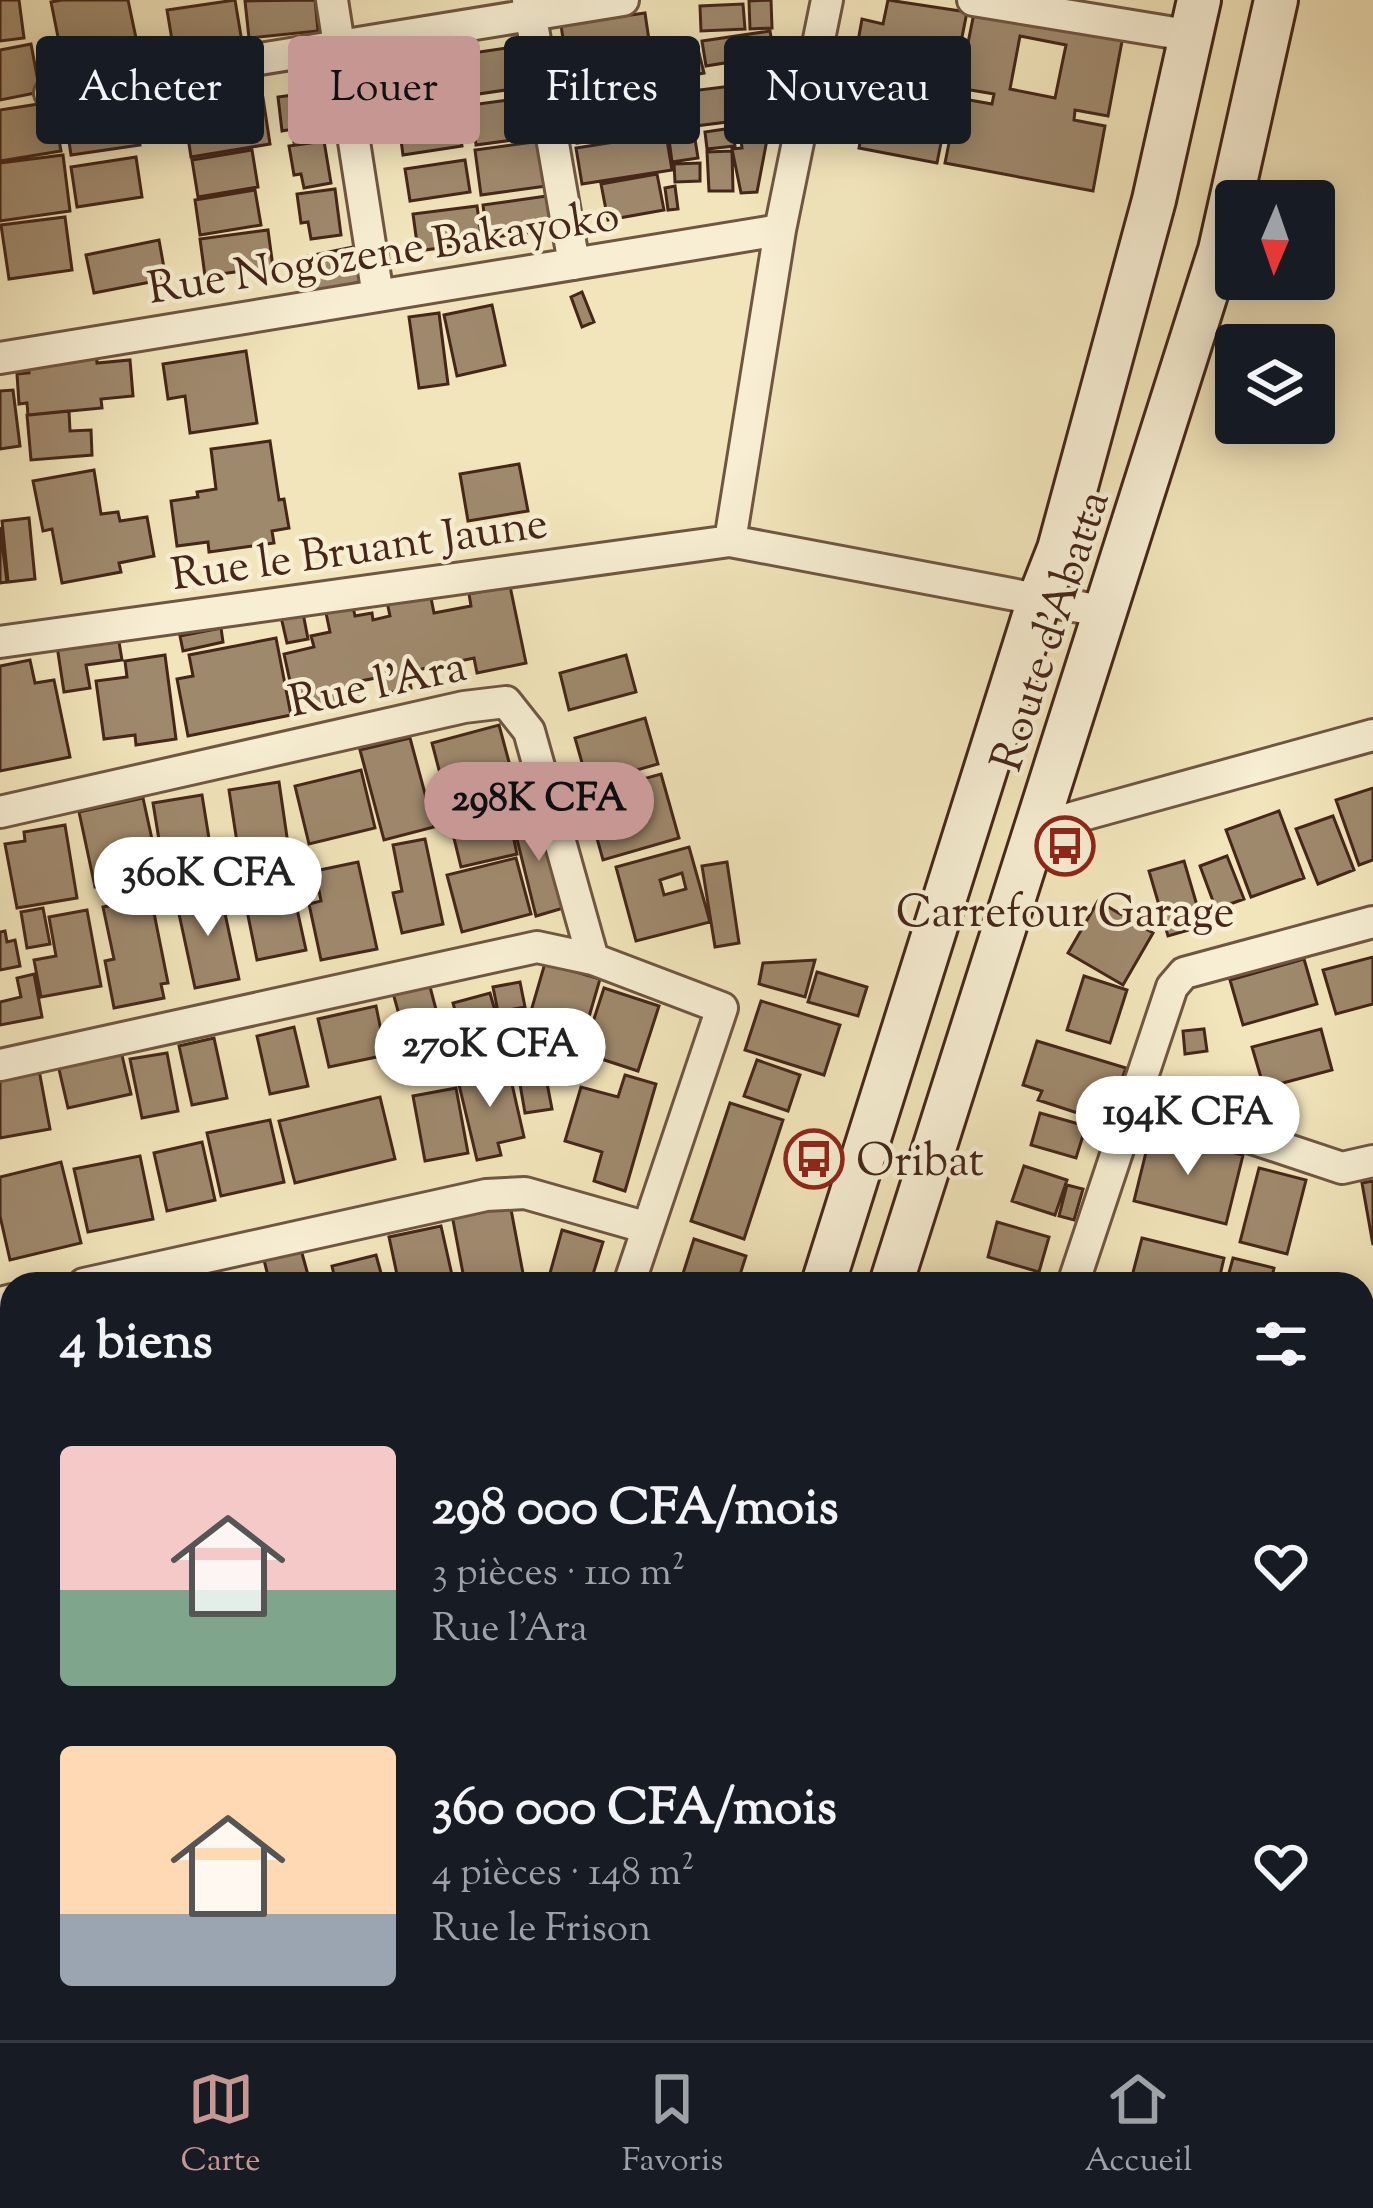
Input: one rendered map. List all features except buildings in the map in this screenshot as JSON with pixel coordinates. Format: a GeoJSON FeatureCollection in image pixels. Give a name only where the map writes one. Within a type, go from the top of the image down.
{"type":"FeatureCollection","features":[{"type":"Feature","properties":{"kind":"street"},"geometry":{"type":"LineString","coordinates":[[332,0],[337,36]]}},
{"type":"Feature","properties":{"kind":"street"},"geometry":{"type":"LineString","coordinates":[[389,36],[529,8],[622,0]]}},
{"type":"Feature","properties":{"kind":"street"},"geometry":{"type":"LineString","coordinates":[[730,541],[780,230],[827,0]]}},
{"type":"Feature","properties":{"kind":"street"},"geometry":{"type":"LineString","coordinates":[[973,0],[1196,18]]}},
{"type":"Feature","properties":{"kind":"street","name":"Route d'Abatta"},"geometry":{"type":"LineString","coordinates":[[895,1272],[1220,250],[1276,0]]}},
{"type":"Feature","properties":{"kind":"street"},"geometry":{"type":"LineString","coordinates":[[529,8],[574,264]]}},
{"type":"Feature","properties":{"kind":"street","name":"Route d'Abatta"},"geometry":{"type":"LineString","coordinates":[[827,1272],[1039,599],[1059,549],[1154,200],[1196,18]]}},
{"type":"Feature","properties":{"kind":"street"},"geometry":{"type":"LineString","coordinates":[[354,144],[378,296]]}},
{"type":"Feature","properties":{"kind":"street","name":"Rue Nogozene Bakayoko"},"geometry":{"type":"LineString","coordinates":[[0,358],[780,230]]}},
{"type":"Feature","properties":{"kind":"street","name":"Rue le Bruant Jaune"},"geometry":{"type":"LineString","coordinates":[[0,642],[730,541],[1106,612]]}},
{"type":"Feature","properties":{"kind":"street","name":"Rue l'Ara"},"geometry":{"type":"LineString","coordinates":[[0,812],[464,707],[506,702],[529,730],[593,959]]}},
{"type":"Feature","properties":{"kind":"street"},"geometry":{"type":"LineString","coordinates":[[1039,827],[1373,735]]}},
{"type":"Feature","properties":{"kind":"street"},"geometry":{"type":"LineString","coordinates":[[1077,1272],[1172,986],[1184,973],[1373,922]]}},
{"type":"Feature","properties":{"kind":"street"},"geometry":{"type":"LineString","coordinates":[[0,1065],[537,947],[593,959],[722,1008],[633,1272]]}},
{"type":"Feature","properties":{"kind":"street"},"geometry":{"type":"LineString","coordinates":[[1135,1099],[1342,1168],[1373,1161]]}},
{"type":"Feature","properties":{"kind":"street"},"geometry":{"type":"LineString","coordinates":[[139,1272],[486,1196],[525,1193],[648,1228]]}},
{"type":"Feature","properties":{"kind":"place","name":"Carrefour Garage"},"geometry":{"type":"Point","coordinates":[1065,846]}},
{"type":"Feature","properties":{"kind":"place","name":"Oribat"},"geometry":{"type":"Point","coordinates":[814,1159]}}]}
